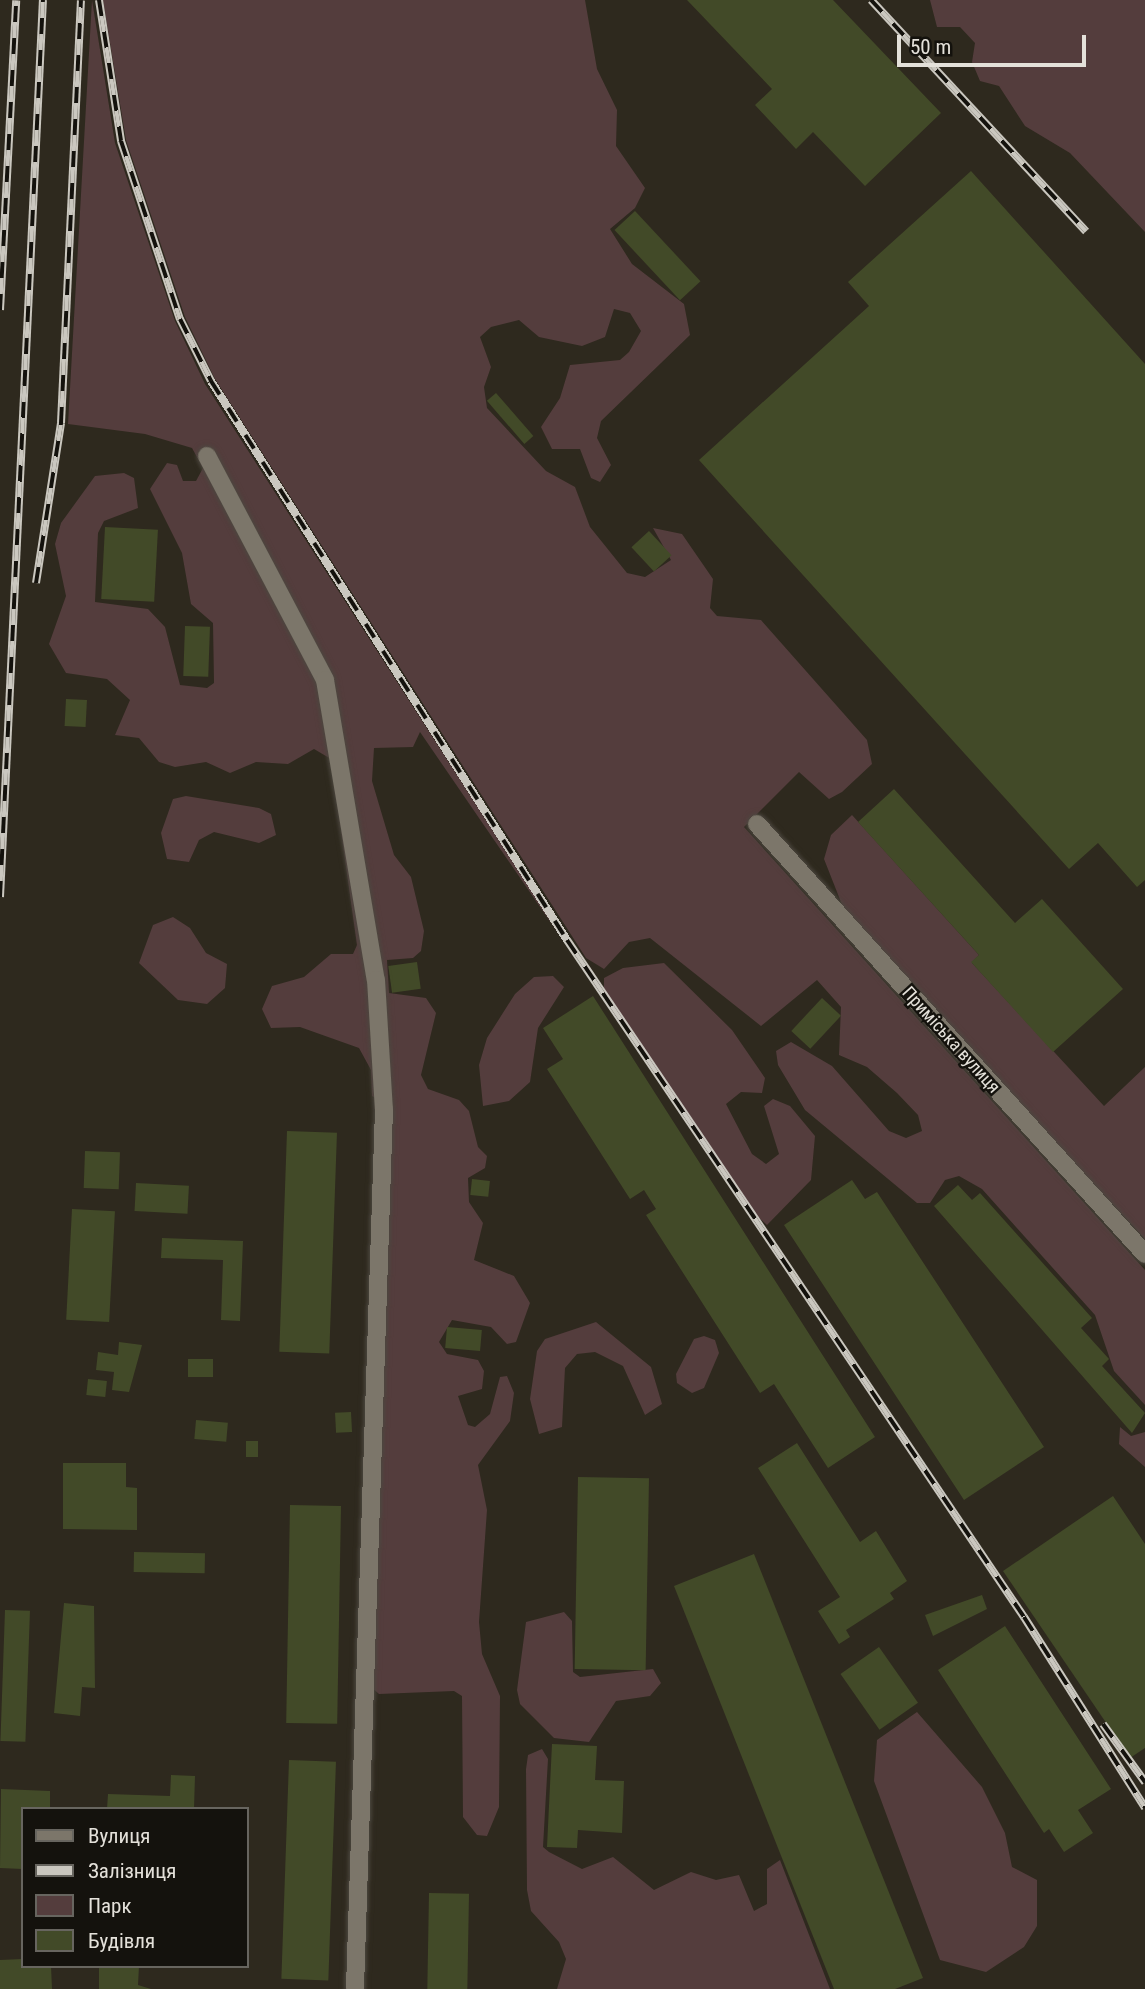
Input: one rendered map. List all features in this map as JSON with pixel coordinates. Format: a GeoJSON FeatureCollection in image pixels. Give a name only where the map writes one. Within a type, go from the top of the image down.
{"type":"FeatureCollection","features":[{"type":"Feature","properties":{"kind":"street"},"geometry":{"type":"LineString","coordinates":[[207,456],[325,680],[376,980],[384,1109],[355,1989]]}},
{"type":"Feature","properties":{"kind":"street","name":"Приміська вулиця"},"geometry":{"type":"LineString","coordinates":[[757,824],[1145,1254]]}},
{"type":"Feature","properties":{"kind":"green space"},"geometry":{"type":"Polygon","coordinates":[[[92,0],[115,143],[175,321],[205,384],[575,958],[420,732],[413,747],[374,748],[372,781],[394,855],[411,877],[424,931],[421,951],[413,958],[387,960],[389,993],[426,998],[436,1013],[421,1075],[428,1089],[459,1100],[469,1111],[478,1147],[487,1156],[485,1168],[468,1178],[469,1202],[483,1223],[474,1260],[514,1276],[530,1303],[516,1342],[507,1344],[491,1327],[452,1320],[439,1342],[447,1354],[478,1360],[484,1371],[482,1389],[458,1396],[468,1425],[475,1427],[490,1414],[500,1377],[507,1376],[514,1393],[510,1421],[478,1465],[487,1510],[479,1622],[482,1654],[500,1696],[499,1807],[487,1836],[477,1835],[463,1817],[462,1696],[454,1691],[379,1694],[371,1687],[379,1100],[372,1096],[371,1070],[359,1048],[300,1027],[271,1028],[262,1009],[272,986],[304,977],[331,954],[353,954],[357,945],[331,759],[314,749],[288,764],[256,762],[230,773],[206,762],[175,767],[159,762],[139,738],[115,735],[130,700],[107,679],[66,673],[49,644],[66,596],[55,544],[61,523],[95,476],[124,473],[134,478],[138,508],[104,521],[98,533],[95,602],[148,609],[165,627],[180,685],[207,688],[214,683],[213,623],[191,604],[182,553],[150,489],[167,463],[177,465],[183,481],[196,481],[203,468],[192,448],[145,434],[68,424],[92,0]]]}},
{"type":"Feature","properties":{"kind":"green space"},"geometry":{"type":"Polygon","coordinates":[[[103,0],[585,0],[597,69],[617,110],[616,146],[645,188],[635,208],[610,229],[632,264],[684,304],[690,335],[601,421],[597,438],[611,465],[600,482],[591,478],[580,449],[552,449],[541,427],[560,398],[570,365],[620,360],[629,352],[641,331],[630,313],[614,309],[605,337],[582,346],[539,337],[519,320],[491,327],[480,337],[491,367],[484,387],[487,408],[546,471],[575,487],[590,527],[627,573],[645,577],[671,560],[653,528],[682,534],[713,579],[710,608],[717,616],[761,620],[867,740],[872,764],[842,792],[829,799],[799,772],[744,827],[1145,1270],[1145,1405],[1114,1371],[1095,1315],[982,1189],[959,1176],[945,1180],[930,1203],[917,1203],[805,1110],[778,1065],[776,1051],[791,1042],[832,1066],[889,1131],[906,1138],[922,1131],[918,1115],[897,1093],[867,1067],[839,1055],[841,1007],[817,980],[761,1026],[650,938],[629,942],[604,969],[586,958],[215,379],[185,317],[126,140],[103,0]]]}},
{"type":"Feature","properties":{"kind":"green space"},"geometry":{"type":"Polygon","coordinates":[[[930,0],[1145,0],[1145,232],[1070,153],[1025,126],[999,86],[980,81],[972,62],[975,43],[960,27],[937,27],[930,0]]]}},
{"type":"Feature","properties":{"kind":"green space"},"geometry":{"type":"Polygon","coordinates":[[[186,796],[259,808],[271,814],[276,835],[259,843],[214,832],[199,840],[189,862],[167,859],[161,833],[173,799],[186,796]]]}},
{"type":"Feature","properties":{"kind":"green space"},"geometry":{"type":"Polygon","coordinates":[[[852,815],[979,955],[972,963],[1104,1106],[1145,1067],[1145,1239],[848,920],[824,859],[831,835],[852,815]]]}},
{"type":"Feature","properties":{"kind":"green space"},"geometry":{"type":"Polygon","coordinates":[[[173,917],[190,928],[206,953],[227,964],[225,988],[207,1004],[178,1000],[139,963],[153,925],[173,917]]]}},
{"type":"Feature","properties":{"kind":"green space"},"geometry":{"type":"Polygon","coordinates":[[[664,963],[732,1030],[765,1078],[762,1093],[741,1092],[726,1104],[752,1154],[766,1164],[779,1154],[764,1106],[773,1099],[790,1106],[815,1136],[811,1180],[767,1225],[750,1210],[604,993],[604,978],[623,968],[664,963]]]}},
{"type":"Feature","properties":{"kind":"green space"},"geometry":{"type":"Polygon","coordinates":[[[553,976],[564,987],[538,1028],[530,1082],[509,1101],[483,1106],[479,1065],[487,1038],[515,994],[534,977],[553,976]]]}},
{"type":"Feature","properties":{"kind":"green space"},"geometry":{"type":"Polygon","coordinates":[[[596,1322],[651,1367],[662,1404],[645,1415],[623,1366],[595,1352],[577,1354],[565,1368],[562,1427],[539,1434],[530,1399],[537,1351],[545,1339],[596,1322]]]}},
{"type":"Feature","properties":{"kind":"green space"},"geometry":{"type":"Polygon","coordinates":[[[704,1336],[715,1340],[719,1353],[704,1388],[692,1393],[677,1383],[676,1374],[694,1339],[704,1336]]]}},
{"type":"Feature","properties":{"kind":"green space"},"geometry":{"type":"Polygon","coordinates":[[[1120,1427],[1131,1436],[1145,1432],[1145,1467],[1119,1444],[1120,1427]]]}},
{"type":"Feature","properties":{"kind":"green space"},"geometry":{"type":"Polygon","coordinates":[[[564,1612],[572,1621],[573,1672],[580,1677],[653,1669],[661,1683],[650,1696],[616,1701],[589,1742],[554,1738],[520,1704],[517,1690],[526,1622],[564,1612]]]}},
{"type":"Feature","properties":{"kind":"green space"},"geometry":{"type":"Polygon","coordinates":[[[917,1712],[982,1787],[1005,1833],[1012,1867],[1037,1880],[1037,1926],[1024,1947],[986,1972],[940,1960],[874,1781],[877,1740],[917,1712]]]}},
{"type":"Feature","properties":{"kind":"green space"},"geometry":{"type":"Polygon","coordinates":[[[542,1749],[548,1759],[543,1847],[549,1852],[582,1869],[613,1857],[654,1890],[691,1872],[716,1880],[739,1875],[754,1911],[767,1904],[767,1869],[780,1860],[830,1989],[557,1989],[566,1959],[559,1942],[531,1911],[527,1890],[526,1769],[528,1755],[542,1749]]]}},
{"type":"Feature","properties":{"kind":"building"},"geometry":{"type":"Polygon","coordinates":[[[687,0],[833,0],[941,113],[865,186],[813,132],[796,149],[755,105],[772,89],[687,0]]]}},
{"type":"Feature","properties":{"kind":"building"},"geometry":{"type":"Polygon","coordinates":[[[971,171],[1145,364],[1145,880],[1137,887],[1098,843],[1069,869],[699,460],[869,306],[848,282],[971,171]]]}},
{"type":"Feature","properties":{"kind":"building"},"geometry":{"type":"Polygon","coordinates":[[[635,211],[700,281],[680,300],[615,230],[635,211]]]}},
{"type":"Feature","properties":{"kind":"building"},"geometry":{"type":"Polygon","coordinates":[[[496,393],[533,436],[524,444],[487,401],[496,393]]]}},
{"type":"Feature","properties":{"kind":"building"},"geometry":{"type":"Polygon","coordinates":[[[105,527],[158,530],[154,602],[101,599],[105,527]]]}},
{"type":"Feature","properties":{"kind":"building"},"geometry":{"type":"Polygon","coordinates":[[[649,531],[672,555],[654,572],[631,547],[649,531]]]}},
{"type":"Feature","properties":{"kind":"building"},"geometry":{"type":"Polygon","coordinates":[[[185,626],[210,627],[208,677],[183,676],[185,626]]]}},
{"type":"Feature","properties":{"kind":"building"},"geometry":{"type":"Polygon","coordinates":[[[66,699],[87,700],[86,727],[65,726],[66,699]]]}},
{"type":"Feature","properties":{"kind":"building"},"geometry":{"type":"Polygon","coordinates":[[[894,789],[1015,923],[1042,899],[1123,989],[1053,1052],[971,962],[979,955],[858,822],[894,789]]]}},
{"type":"Feature","properties":{"kind":"building"},"geometry":{"type":"Polygon","coordinates":[[[417,962],[421,989],[392,993],[388,966],[417,962]]]}},
{"type":"Feature","properties":{"kind":"building"},"geometry":{"type":"Polygon","coordinates":[[[593,996],[875,1437],[828,1468],[774,1384],[760,1393],[646,1215],[656,1209],[644,1190],[630,1199],[547,1069],[563,1059],[543,1028],[593,996]]]}},
{"type":"Feature","properties":{"kind":"building"},"geometry":{"type":"Polygon","coordinates":[[[822,998],[841,1016],[810,1049],[791,1031],[822,998]]]}},
{"type":"Feature","properties":{"kind":"building"},"geometry":{"type":"Polygon","coordinates":[[[287,1131],[337,1133],[329,1354],[279,1352],[287,1131]]]}},
{"type":"Feature","properties":{"kind":"building"},"geometry":{"type":"Polygon","coordinates":[[[85,1151],[120,1152],[119,1189],[84,1188],[85,1151]]]}},
{"type":"Feature","properties":{"kind":"building"},"geometry":{"type":"Polygon","coordinates":[[[472,1179],[490,1181],[488,1197],[470,1195],[472,1179]]]}},
{"type":"Feature","properties":{"kind":"building"},"geometry":{"type":"Polygon","coordinates":[[[852,1180],[865,1199],[877,1192],[1044,1447],[964,1500],[784,1225],[852,1180]]]}},
{"type":"Feature","properties":{"kind":"building"},"geometry":{"type":"Polygon","coordinates":[[[136,1183],[189,1186],[187,1214],[135,1211],[136,1183]]]}},
{"type":"Feature","properties":{"kind":"building"},"geometry":{"type":"Polygon","coordinates":[[[958,1185],[972,1200],[980,1193],[1092,1318],[1081,1328],[1109,1359],[1102,1366],[1145,1413],[1132,1433],[934,1206],[958,1185]]]}},
{"type":"Feature","properties":{"kind":"building"},"geometry":{"type":"Polygon","coordinates":[[[72,1209],[115,1211],[109,1322],[66,1320],[72,1209]]]}},
{"type":"Feature","properties":{"kind":"building"},"geometry":{"type":"Polygon","coordinates":[[[162,1238],[243,1241],[240,1321],[221,1320],[223,1260],[161,1258],[162,1238]]]}},
{"type":"Feature","properties":{"kind":"building"},"geometry":{"type":"Polygon","coordinates":[[[447,1327],[482,1330],[480,1351],[445,1348],[447,1327]]]}},
{"type":"Feature","properties":{"kind":"building"},"geometry":{"type":"Polygon","coordinates":[[[119,1342],[142,1345],[129,1392],[112,1390],[114,1372],[96,1370],[98,1352],[118,1355],[119,1342]]]}},
{"type":"Feature","properties":{"kind":"building"},"geometry":{"type":"Polygon","coordinates":[[[188,1359],[213,1359],[213,1377],[188,1377],[188,1359]]]}},
{"type":"Feature","properties":{"kind":"building"},"geometry":{"type":"Polygon","coordinates":[[[88,1379],[107,1381],[105,1397],[86,1395],[88,1379]]]}},
{"type":"Feature","properties":{"kind":"building"},"geometry":{"type":"Polygon","coordinates":[[[351,1412],[352,1432],[336,1433],[335,1413],[351,1412]]]}},
{"type":"Feature","properties":{"kind":"building"},"geometry":{"type":"Polygon","coordinates":[[[196,1420],[228,1423],[226,1442],[194,1439],[196,1420]]]}},
{"type":"Feature","properties":{"kind":"building"},"geometry":{"type":"Polygon","coordinates":[[[246,1441],[258,1441],[258,1457],[246,1457],[246,1441]]]}},
{"type":"Feature","properties":{"kind":"building"},"geometry":{"type":"Polygon","coordinates":[[[797,1443],[860,1542],[876,1531],[907,1581],[890,1593],[894,1599],[846,1630],[850,1637],[839,1644],[818,1611],[840,1597],[758,1468],[797,1443]]]}},
{"type":"Feature","properties":{"kind":"building"},"geometry":{"type":"Polygon","coordinates":[[[63,1463],[126,1463],[126,1487],[137,1488],[137,1530],[63,1529],[63,1463]]]}},
{"type":"Feature","properties":{"kind":"building"},"geometry":{"type":"Polygon","coordinates":[[[578,1477],[649,1478],[646,1670],[575,1669],[578,1477]]]}},
{"type":"Feature","properties":{"kind":"building"},"geometry":{"type":"Polygon","coordinates":[[[1113,1496],[1145,1544],[1145,1748],[1130,1758],[1003,1571],[1113,1496]]]}},
{"type":"Feature","properties":{"kind":"building"},"geometry":{"type":"Polygon","coordinates":[[[290,1505],[341,1506],[337,1724],[286,1723],[290,1505]]]}},
{"type":"Feature","properties":{"kind":"building"},"geometry":{"type":"Polygon","coordinates":[[[134,1552],[205,1553],[205,1573],[134,1572],[134,1552]]]}},
{"type":"Feature","properties":{"kind":"building"},"geometry":{"type":"Polygon","coordinates":[[[754,1554],[923,1978],[895,1989],[834,1989],[674,1586],[754,1554]]]}},
{"type":"Feature","properties":{"kind":"building"},"geometry":{"type":"Polygon","coordinates":[[[982,1595],[987,1609],[933,1636],[925,1615],[982,1595]]]}},
{"type":"Feature","properties":{"kind":"building"},"geometry":{"type":"Polygon","coordinates":[[[64,1603],[94,1606],[95,1688],[82,1687],[80,1716],[54,1713],[64,1603]]]}},
{"type":"Feature","properties":{"kind":"building"},"geometry":{"type":"Polygon","coordinates":[[[5,1610],[30,1611],[25,1742],[0,1741],[5,1610]]]}},
{"type":"Feature","properties":{"kind":"building"},"geometry":{"type":"Polygon","coordinates":[[[1005,1626],[1111,1789],[1078,1810],[1093,1833],[1064,1852],[1049,1829],[1044,1833],[938,1670],[1005,1626]]]}},
{"type":"Feature","properties":{"kind":"building"},"geometry":{"type":"Polygon","coordinates":[[[879,1647],[918,1703],[880,1730],[840,1674],[879,1647]]]}},
{"type":"Feature","properties":{"kind":"building"},"geometry":{"type":"Polygon","coordinates":[[[552,1744],[597,1746],[595,1780],[624,1781],[622,1833],[578,1830],[577,1848],[547,1847],[552,1744]]]}},
{"type":"Feature","properties":{"kind":"building"},"geometry":{"type":"Polygon","coordinates":[[[289,1760],[336,1762],[328,1981],[281,1979],[289,1760]]]}},
{"type":"Feature","properties":{"kind":"building"},"geometry":{"type":"Polygon","coordinates":[[[171,1775],[195,1776],[194,1807],[107,1807],[108,1794],[170,1796],[171,1775]]]}},
{"type":"Feature","properties":{"kind":"building"},"geometry":{"type":"Polygon","coordinates":[[[1,1789],[50,1791],[50,1807],[21,1807],[21,1869],[0,1868],[1,1789]]]}},
{"type":"Feature","properties":{"kind":"building"},"geometry":{"type":"Polygon","coordinates":[[[429,1893],[469,1894],[467,1989],[427,1989],[429,1893]]]}},
{"type":"Feature","properties":{"kind":"building"},"geometry":{"type":"Polygon","coordinates":[[[21,1959],[21,1968],[51,1968],[52,1989],[0,1989],[0,1960],[21,1959]]]}},
{"type":"Feature","properties":{"kind":"building"},"geometry":{"type":"Polygon","coordinates":[[[99,1968],[139,1968],[138,1985],[151,1989],[99,1989],[99,1968]]]}},
{"type":"Feature","properties":{"kind":"railway"},"geometry":{"type":"LineString","coordinates":[[0,310],[16,0]]}},
{"type":"Feature","properties":{"kind":"railway"},"geometry":{"type":"LineString","coordinates":[[0,897],[43,0]]}},
{"type":"Feature","properties":{"kind":"railway"},"geometry":{"type":"LineString","coordinates":[[36,583],[61,423],[81,0]]}},
{"type":"Feature","properties":{"kind":"railway"},"geometry":{"type":"LineString","coordinates":[[99,0],[121,141],[180,319],[211,381],[567,940],[1024,1617],[1145,1808]]}},
{"type":"Feature","properties":{"kind":"railway"},"geometry":{"type":"LineString","coordinates":[[871,0],[1086,231]]}},
{"type":"Feature","properties":{"kind":"railway"},"geometry":{"type":"LineString","coordinates":[[1103,1724],[1145,1782]]}}]}
